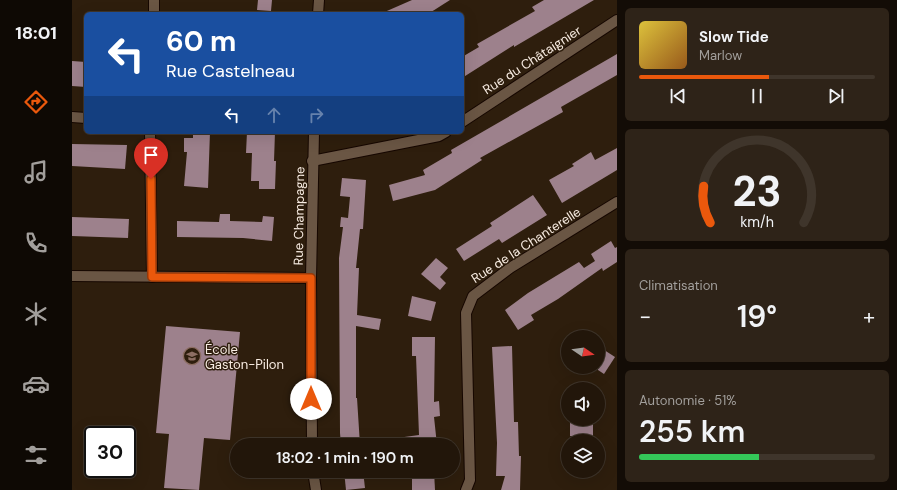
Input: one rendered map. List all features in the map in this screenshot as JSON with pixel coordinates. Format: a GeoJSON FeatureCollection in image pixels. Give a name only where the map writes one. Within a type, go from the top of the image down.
{"type":"FeatureCollection","features":[{"type":"Feature","properties":{"kind":"street"},"geometry":{"type":"LineString","coordinates":[[154,0],[154,12]]}},
{"type":"Feature","properties":{"kind":"street"},"geometry":{"type":"LineString","coordinates":[[318,12],[319,0]]}},
{"type":"Feature","properties":{"kind":"street","name":"Rue du Châtaignier"},"geometry":{"type":"LineString","coordinates":[[464,121],[617,20]]}},
{"type":"Feature","properties":{"kind":"street"},"geometry":{"type":"LineString","coordinates":[[72,117],[84,118]]}},
{"type":"Feature","properties":{"kind":"street"},"geometry":{"type":"LineString","coordinates":[[150,134],[152,277]]}},
{"type":"Feature","properties":{"kind":"street","name":"Rue Champagne"},"geometry":{"type":"LineString","coordinates":[[312,438],[311,278],[312,161],[314,134]]}},
{"type":"Feature","properties":{"kind":"street"},"geometry":{"type":"LineString","coordinates":[[312,161],[440,136],[443,134]]}},
{"type":"Feature","properties":{"kind":"street","name":"Rue de la Chanterelle"},"geometry":{"type":"LineString","coordinates":[[466,490],[470,480],[466,313],[473,296],[510,268],[617,202]]}},
{"type":"Feature","properties":{"kind":"street"},"geometry":{"type":"LineString","coordinates":[[72,276],[311,278]]}},
{"type":"Feature","properties":{"kind":"street"},"geometry":{"type":"LineString","coordinates":[[314,478],[316,490]]}},
{"type":"Feature","properties":{"kind":"building"},"geometry":{"type":"Polygon","coordinates":[[[258,0],[272,0],[271,11],[257,10],[258,0]]]}},
{"type":"Feature","properties":{"kind":"building"},"geometry":{"type":"Polygon","coordinates":[[[412,0],[450,0],[431,12],[385,12],[412,0]]]}},
{"type":"Feature","properties":{"kind":"building"},"geometry":{"type":"Polygon","coordinates":[[[544,0],[594,0],[514,47],[514,45],[464,77],[464,56],[479,47],[477,44],[535,11],[532,7],[544,0]]]}},
{"type":"Feature","properties":{"kind":"building"},"geometry":{"type":"Polygon","coordinates":[[[617,54],[617,75],[561,107],[563,112],[480,158],[482,160],[435,190],[393,201],[389,185],[425,175],[423,170],[452,153],[451,150],[617,54]]]}},
{"type":"Feature","properties":{"kind":"building"},"geometry":{"type":"Polygon","coordinates":[[[72,61],[84,62],[84,87],[72,86],[72,61]]]}},
{"type":"Feature","properties":{"kind":"building"},"geometry":{"type":"Polygon","coordinates":[[[193,134],[210,134],[208,188],[184,186],[187,152],[184,152],[184,138],[193,138],[193,134]]]}},
{"type":"Feature","properties":{"kind":"building"},"geometry":{"type":"Polygon","coordinates":[[[247,134],[275,134],[275,189],[259,189],[259,181],[251,181],[252,153],[246,153],[247,134]]]}},
{"type":"Feature","properties":{"kind":"building"},"geometry":{"type":"Polygon","coordinates":[[[72,144],[127,145],[125,169],[72,166],[72,144]]]}},
{"type":"Feature","properties":{"kind":"building"},"geometry":{"type":"Polygon","coordinates":[[[617,148],[617,170],[562,203],[549,180],[574,166],[572,164],[591,152],[595,160],[617,148]]]}},
{"type":"Feature","properties":{"kind":"building"},"geometry":{"type":"Polygon","coordinates":[[[342,178],[366,180],[363,229],[360,229],[356,268],[359,268],[357,315],[381,319],[379,330],[356,326],[356,398],[360,438],[340,438],[340,433],[339,258],[343,227],[340,227],[341,217],[348,218],[350,197],[340,196],[342,178]]]}},
{"type":"Feature","properties":{"kind":"building"},"geometry":{"type":"Polygon","coordinates":[[[533,195],[547,215],[502,243],[499,239],[464,261],[456,249],[492,226],[490,223],[533,195]]]}},
{"type":"Feature","properties":{"kind":"building"},"geometry":{"type":"Polygon","coordinates":[[[220,214],[230,214],[230,221],[262,222],[263,216],[274,217],[272,241],[243,238],[177,237],[177,221],[219,222],[220,214]]]}},
{"type":"Feature","properties":{"kind":"building"},"geometry":{"type":"Polygon","coordinates":[[[72,217],[129,219],[128,238],[72,236],[72,217]]]}},
{"type":"Feature","properties":{"kind":"building"},"geometry":{"type":"Polygon","coordinates":[[[611,241],[615,248],[617,247],[617,262],[603,271],[602,268],[558,299],[531,315],[534,320],[518,330],[505,310],[528,293],[579,262],[584,268],[595,261],[591,254],[611,241]]]}},
{"type":"Feature","properties":{"kind":"building"},"geometry":{"type":"Polygon","coordinates":[[[436,258],[448,268],[440,277],[446,283],[440,290],[421,274],[436,258]]]}},
{"type":"Feature","properties":{"kind":"building"},"geometry":{"type":"Polygon","coordinates":[[[412,296],[436,302],[431,321],[408,316],[412,296]]]}},
{"type":"Feature","properties":{"kind":"building"},"geometry":{"type":"Polygon","coordinates":[[[166,326],[240,332],[230,440],[204,438],[199,490],[164,488],[169,434],[156,433],[166,326]]]}},
{"type":"Feature","properties":{"kind":"building"},"geometry":{"type":"Polygon","coordinates":[[[412,337],[435,337],[434,402],[439,401],[440,416],[434,417],[436,438],[397,438],[419,435],[416,356],[412,356],[412,337]]]}},
{"type":"Feature","properties":{"kind":"building"},"geometry":{"type":"Polygon","coordinates":[[[512,346],[514,422],[518,422],[519,456],[521,456],[520,490],[501,490],[505,476],[496,476],[497,443],[492,347],[512,346]]]}},
{"type":"Feature","properties":{"kind":"building"},"geometry":{"type":"Polygon","coordinates":[[[605,351],[615,357],[605,372],[605,351]]]}},
{"type":"Feature","properties":{"kind":"building"},"geometry":{"type":"Polygon","coordinates":[[[570,426],[593,426],[593,434],[570,434],[570,426]]]}},
{"type":"Feature","properties":{"kind":"building"},"geometry":{"type":"Polygon","coordinates":[[[345,478],[364,478],[365,488],[346,490],[345,478]]]}},
{"type":"Feature","properties":{"kind":"building"},"geometry":{"type":"Polygon","coordinates":[[[412,478],[434,478],[435,490],[412,490],[412,478]]]}},
{"type":"Feature","properties":{"kind":"place","name":"École Gaston-Pilon"},"geometry":{"type":"Point","coordinates":[192,356]}},
{"type":"Feature","properties":{"kind":"route"},"geometry":{"type":"LineString","coordinates":[[151,179],[152,277],[311,278],[311,399]]}}]}
